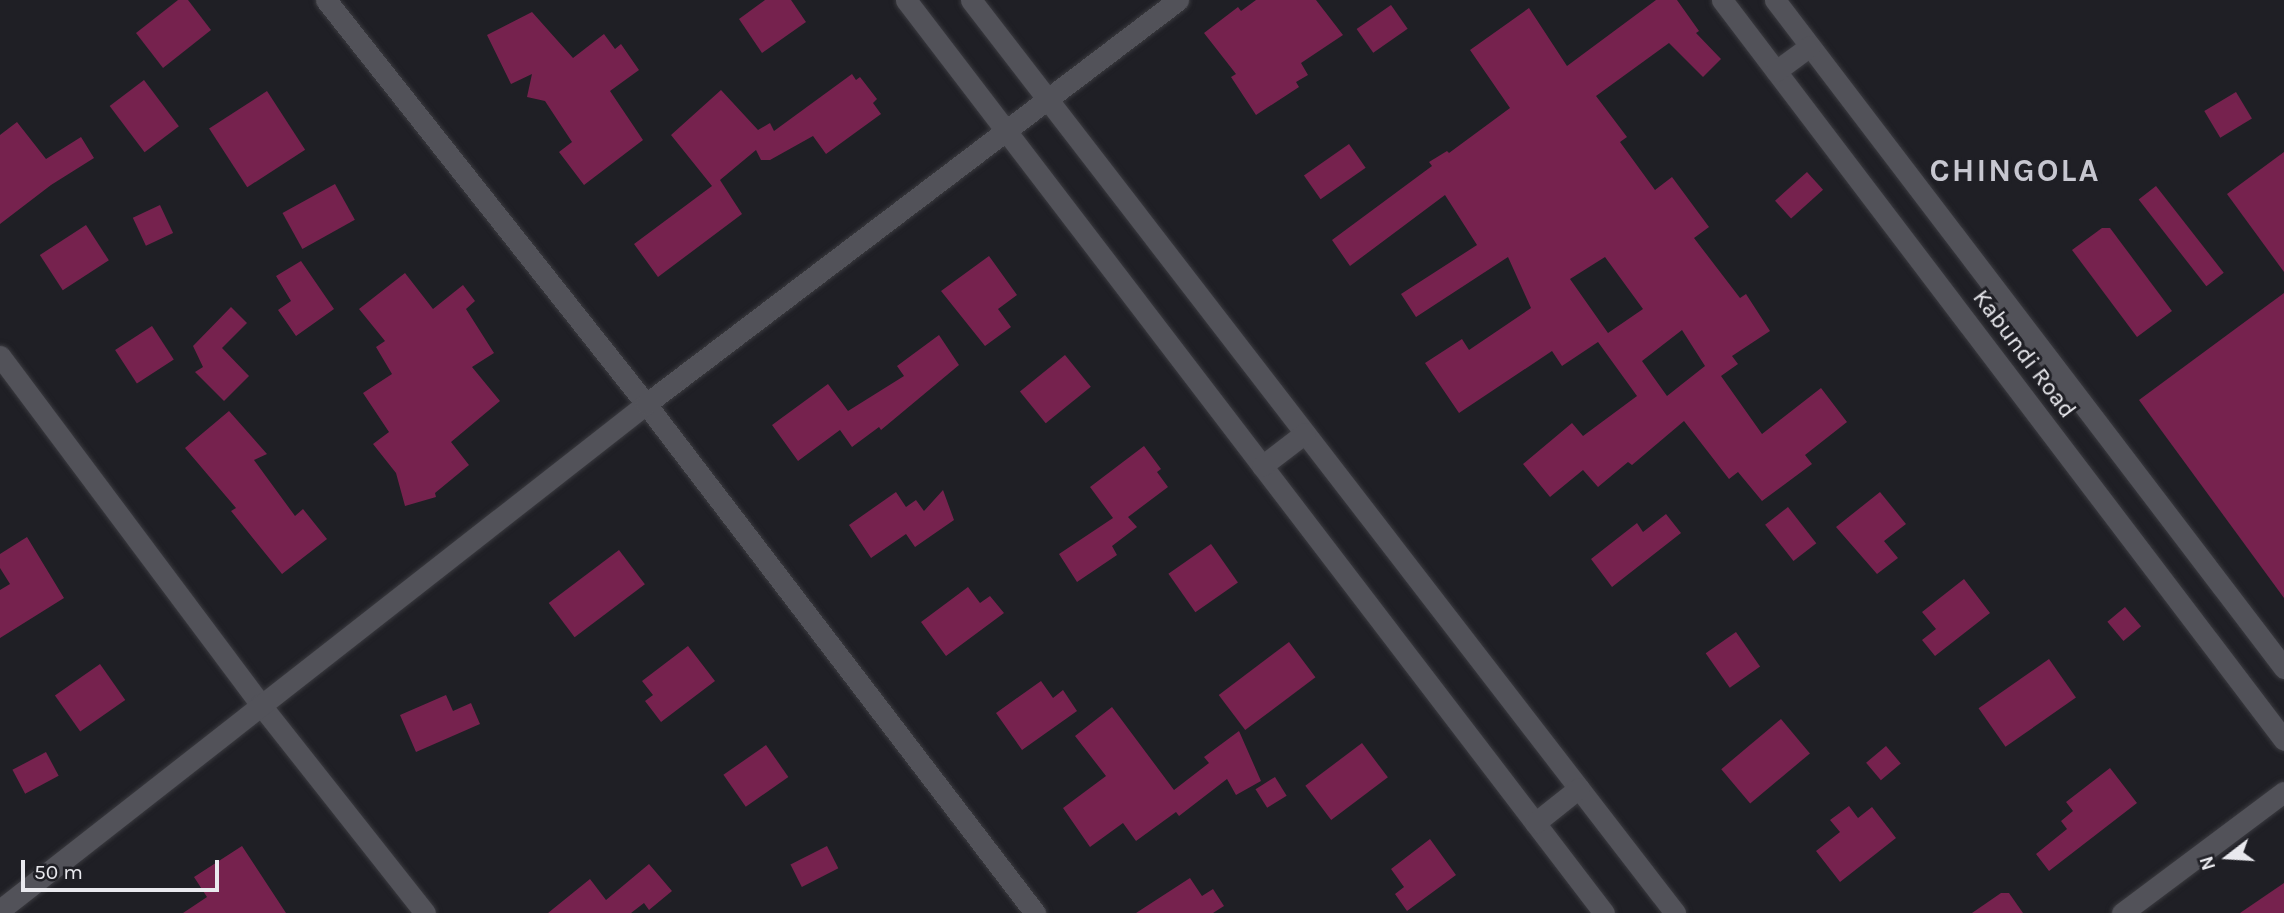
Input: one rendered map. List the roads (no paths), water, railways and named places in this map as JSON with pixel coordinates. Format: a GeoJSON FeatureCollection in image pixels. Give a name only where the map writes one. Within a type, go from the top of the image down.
{"type":"FeatureCollection","features":[{"type":"Feature","properties":{"kind":"street"},"geometry":{"type":"LineString","coordinates":[[326,0],[646,404],[1035,913]]}},
{"type":"Feature","properties":{"kind":"street"},"geometry":{"type":"LineString","coordinates":[[906,0],[1604,913]]}},
{"type":"Feature","properties":{"kind":"street"},"geometry":{"type":"LineString","coordinates":[[971,0],[1675,913]]}},
{"type":"Feature","properties":{"kind":"street"},"geometry":{"type":"LineString","coordinates":[[0,910],[646,404],[1178,0]]}},
{"type":"Feature","properties":{"kind":"street","name":"Kabundi Road"},"geometry":{"type":"LineString","coordinates":[[1722,0],[2284,740]]}},
{"type":"Feature","properties":{"kind":"street","name":"Kabundi Road"},"geometry":{"type":"LineString","coordinates":[[1775,0],[2284,668]]}},
{"type":"Feature","properties":{"kind":"street"},"geometry":{"type":"LineString","coordinates":[[1776,71],[1810,46]]}},
{"type":"Feature","properties":{"kind":"street"},"geometry":{"type":"LineString","coordinates":[[0,356],[260,704],[425,913]]}},
{"type":"Feature","properties":{"kind":"street"},"geometry":{"type":"LineString","coordinates":[[1262,466],[1305,433]]}},
{"type":"Feature","properties":{"kind":"street"},"geometry":{"type":"LineString","coordinates":[[1535,823],[1579,788]]}},
{"type":"Feature","properties":{"kind":"street"},"geometry":{"type":"LineString","coordinates":[[2122,913],[2284,792]]}},
{"type":"Feature","properties":{"kind":"district","name":"CHINGOLA"},"geometry":{"type":"Point","coordinates":[2015,171]}}]}
